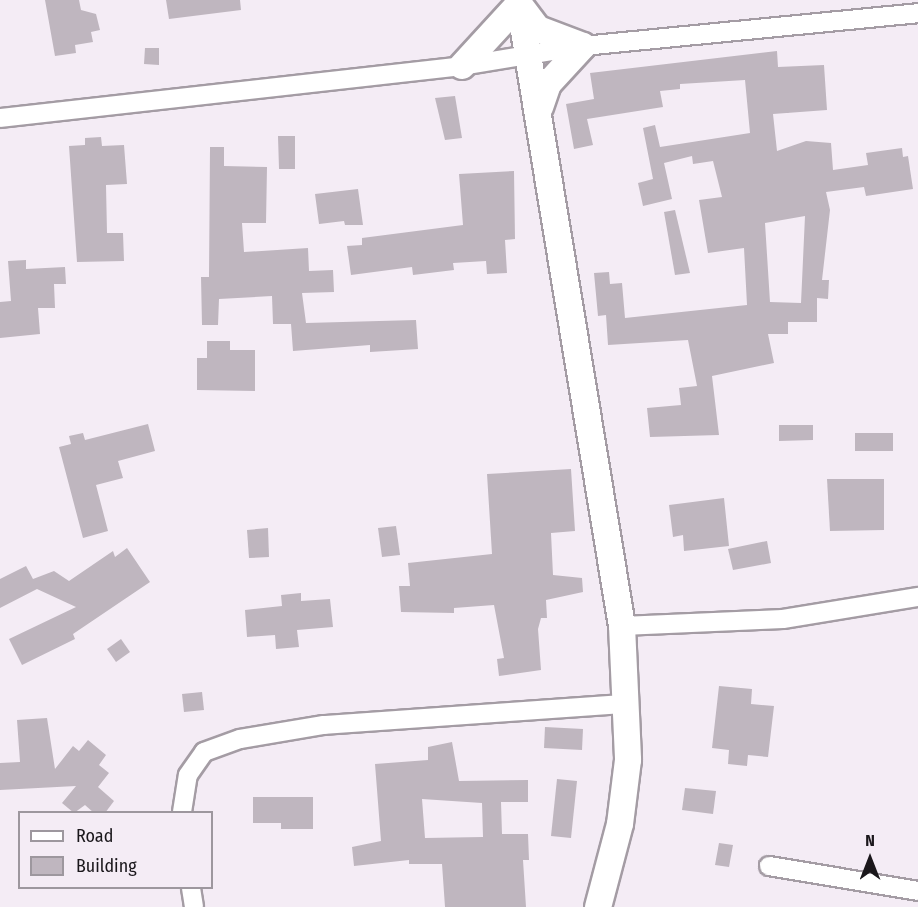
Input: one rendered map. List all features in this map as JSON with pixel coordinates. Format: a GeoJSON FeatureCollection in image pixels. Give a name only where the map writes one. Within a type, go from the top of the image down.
{"type":"FeatureCollection","features":[{"type":"Feature","properties":{"kind":"main road"},"geometry":{"type":"LineString","coordinates":[[519,2],[538,29],[584,46],[548,84],[540,107]]}},
{"type":"Feature","properties":{"kind":"main road"},"geometry":{"type":"LineString","coordinates":[[519,2],[540,107],[622,626],[628,704],[628,760],[620,824],[598,907]]}},
{"type":"Feature","properties":{"kind":"main road"},"geometry":{"type":"LineString","coordinates":[[462,66],[519,2]]}},
{"type":"Feature","properties":{"kind":"street"},"geometry":{"type":"LineString","coordinates":[[0,118],[462,66],[531,57],[584,46],[918,12]]}},
{"type":"Feature","properties":{"kind":"street"},"geometry":{"type":"LineString","coordinates":[[622,626],[783,619],[918,597]]}},
{"type":"Feature","properties":{"kind":"street"},"geometry":{"type":"LineString","coordinates":[[182,811],[188,776],[204,752],[240,739],[324,725],[628,704]]}},
{"type":"Feature","properties":{"kind":"street"},"geometry":{"type":"LineString","coordinates":[[769,866],[918,891]]}},
{"type":"Feature","properties":{"kind":"street"},"geometry":{"type":"LineString","coordinates":[[192,889],[194,907]]}},
{"type":"Feature","properties":{"kind":"building"},"geometry":{"type":"Polygon","coordinates":[[[45,0],[79,0],[81,10],[96,14],[100,30],[91,32],[93,42],[75,45],[76,53],[55,56],[45,0]]]}},
{"type":"Feature","properties":{"kind":"building"},"geometry":{"type":"Polygon","coordinates":[[[166,0],[240,0],[241,10],[169,19],[166,0]]]}},
{"type":"Feature","properties":{"kind":"building"},"geometry":{"type":"Polygon","coordinates":[[[145,48],[159,48],[159,65],[144,64],[145,48]]]}},
{"type":"Feature","properties":{"kind":"building"},"geometry":{"type":"Polygon","coordinates":[[[777,51],[778,67],[824,65],[827,110],[773,114],[777,151],[806,141],[831,143],[833,170],[868,165],[866,153],[902,148],[903,157],[908,156],[913,189],[866,196],[864,187],[826,192],[830,210],[822,280],[829,280],[828,299],[817,298],[817,322],[788,322],[788,334],[768,334],[774,363],[712,376],[719,435],[650,437],[647,408],[681,405],[679,388],[697,386],[688,340],[608,345],[606,315],[598,316],[594,273],[609,272],[610,284],[622,283],[625,318],[747,305],[744,248],[708,253],[699,200],[722,197],[713,161],[693,164],[692,156],[664,163],[672,199],[643,206],[638,183],[653,179],[643,128],[655,125],[660,147],[750,133],[745,80],[680,84],[680,89],[660,91],[663,107],[587,119],[593,145],[574,149],[566,104],[594,99],[590,73],[777,51]],[[805,216],[765,223],[770,302],[801,303],[805,216]]]}},
{"type":"Feature","properties":{"kind":"building"},"geometry":{"type":"Polygon","coordinates":[[[455,96],[462,138],[445,140],[435,98],[455,96]]]}},
{"type":"Feature","properties":{"kind":"building"},"geometry":{"type":"Polygon","coordinates":[[[278,136],[295,136],[295,169],[279,169],[278,136]]]}},
{"type":"Feature","properties":{"kind":"building"},"geometry":{"type":"Polygon","coordinates":[[[101,137],[102,146],[124,145],[127,184],[106,185],[107,233],[123,233],[124,261],[77,262],[69,146],[85,145],[85,138],[101,137]]]}},
{"type":"Feature","properties":{"kind":"building"},"geometry":{"type":"Polygon","coordinates":[[[210,147],[224,147],[224,166],[267,167],[266,223],[242,223],[244,252],[308,248],[309,271],[333,270],[334,292],[302,293],[306,323],[416,320],[418,349],[370,352],[370,345],[293,351],[291,324],[273,324],[272,296],[219,299],[218,325],[202,325],[201,277],[209,277],[210,147]]]}},
{"type":"Feature","properties":{"kind":"building"},"geometry":{"type":"Polygon","coordinates":[[[514,171],[515,239],[505,240],[507,273],[487,274],[486,261],[453,263],[454,270],[413,275],[412,267],[351,275],[347,246],[362,245],[362,238],[463,225],[459,174],[514,171]]]}},
{"type":"Feature","properties":{"kind":"building"},"geometry":{"type":"Polygon","coordinates":[[[358,189],[363,225],[345,225],[344,221],[319,224],[315,194],[358,189]]]}},
{"type":"Feature","properties":{"kind":"building"},"geometry":{"type":"Polygon","coordinates":[[[675,210],[690,273],[675,275],[664,212],[675,210]]]}},
{"type":"Feature","properties":{"kind":"building"},"geometry":{"type":"Polygon","coordinates":[[[26,260],[26,269],[65,267],[66,284],[54,284],[55,308],[38,308],[40,334],[0,338],[0,302],[11,301],[8,261],[26,260]]]}},
{"type":"Feature","properties":{"kind":"building"},"geometry":{"type":"Polygon","coordinates":[[[207,341],[230,341],[230,350],[255,350],[255,391],[197,390],[197,358],[207,358],[207,341]]]}},
{"type":"Feature","properties":{"kind":"building"},"geometry":{"type":"Polygon","coordinates":[[[148,424],[155,451],[118,461],[123,478],[96,485],[108,531],[83,538],[59,447],[71,444],[69,436],[83,433],[85,440],[148,424]]]}},
{"type":"Feature","properties":{"kind":"building"},"geometry":{"type":"Polygon","coordinates":[[[779,425],[813,425],[813,440],[779,441],[779,425]]]}},
{"type":"Feature","properties":{"kind":"building"},"geometry":{"type":"Polygon","coordinates":[[[855,433],[893,433],[893,451],[855,451],[855,433]]]}},
{"type":"Feature","properties":{"kind":"building"},"geometry":{"type":"Polygon","coordinates":[[[571,469],[575,531],[551,533],[553,575],[582,578],[583,592],[546,600],[547,618],[541,618],[538,629],[541,670],[499,676],[497,659],[504,658],[494,605],[454,608],[454,613],[401,612],[399,586],[410,586],[408,563],[492,554],[487,474],[571,469]]]}},
{"type":"Feature","properties":{"kind":"building"},"geometry":{"type":"Polygon","coordinates":[[[827,479],[884,479],[884,530],[830,531],[827,479]]]}},
{"type":"Feature","properties":{"kind":"building"},"geometry":{"type":"Polygon","coordinates":[[[724,498],[729,546],[684,551],[683,535],[673,537],[669,505],[724,498]]]}},
{"type":"Feature","properties":{"kind":"building"},"geometry":{"type":"Polygon","coordinates":[[[396,526],[400,555],[382,557],[378,528],[396,526]]]}},
{"type":"Feature","properties":{"kind":"building"},"geometry":{"type":"Polygon","coordinates":[[[268,528],[269,557],[249,558],[247,530],[268,528]]]}},
{"type":"Feature","properties":{"kind":"building"},"geometry":{"type":"Polygon","coordinates":[[[767,541],[771,563],[733,570],[728,549],[767,541]]]}},
{"type":"Feature","properties":{"kind":"building"},"geometry":{"type":"Polygon","coordinates":[[[127,548],[150,582],[73,634],[75,639],[22,665],[9,639],[76,607],[37,589],[0,608],[0,579],[26,566],[33,579],[54,571],[69,581],[113,551],[115,557],[127,548]]]}},
{"type":"Feature","properties":{"kind":"building"},"geometry":{"type":"Polygon","coordinates":[[[301,593],[301,601],[330,599],[333,627],[297,630],[299,647],[276,649],[275,635],[247,637],[245,610],[282,606],[281,595],[301,593]]]}},
{"type":"Feature","properties":{"kind":"building"},"geometry":{"type":"Polygon","coordinates":[[[121,639],[130,652],[116,662],[107,649],[121,639]]]}},
{"type":"Feature","properties":{"kind":"building"},"geometry":{"type":"Polygon","coordinates":[[[719,686],[752,689],[751,704],[774,706],[768,757],[748,755],[747,766],[728,764],[729,750],[712,748],[719,686]]]}},
{"type":"Feature","properties":{"kind":"building"},"geometry":{"type":"Polygon","coordinates":[[[202,692],[204,710],[184,712],[182,694],[202,692]]]}},
{"type":"Feature","properties":{"kind":"building"},"geometry":{"type":"Polygon","coordinates":[[[47,718],[55,769],[73,746],[79,751],[88,740],[106,755],[99,765],[109,773],[98,787],[114,801],[106,811],[92,811],[85,805],[77,811],[72,811],[62,803],[76,786],[0,790],[0,763],[20,762],[17,720],[47,718]]]}},
{"type":"Feature","properties":{"kind":"building"},"geometry":{"type":"Polygon","coordinates":[[[545,727],[583,729],[582,750],[544,748],[545,727]]]}},
{"type":"Feature","properties":{"kind":"building"},"geometry":{"type":"Polygon","coordinates":[[[452,742],[459,781],[528,780],[528,802],[501,802],[502,834],[528,834],[529,860],[523,860],[526,907],[445,907],[442,864],[409,864],[409,860],[354,866],[352,847],[381,841],[375,764],[428,760],[428,747],[452,742]],[[422,799],[425,838],[483,837],[482,803],[422,799]]]}},
{"type":"Feature","properties":{"kind":"building"},"geometry":{"type":"Polygon","coordinates":[[[557,779],[577,781],[571,838],[551,836],[557,779]]]}},
{"type":"Feature","properties":{"kind":"building"},"geometry":{"type":"Polygon","coordinates":[[[685,788],[716,791],[713,814],[682,810],[685,788]]]}},
{"type":"Feature","properties":{"kind":"building"},"geometry":{"type":"Polygon","coordinates":[[[253,797],[313,797],[313,829],[281,829],[281,823],[253,823],[253,797]]]}},
{"type":"Feature","properties":{"kind":"building"},"geometry":{"type":"Polygon","coordinates":[[[719,843],[733,845],[729,867],[715,865],[719,843]]]}}]}
